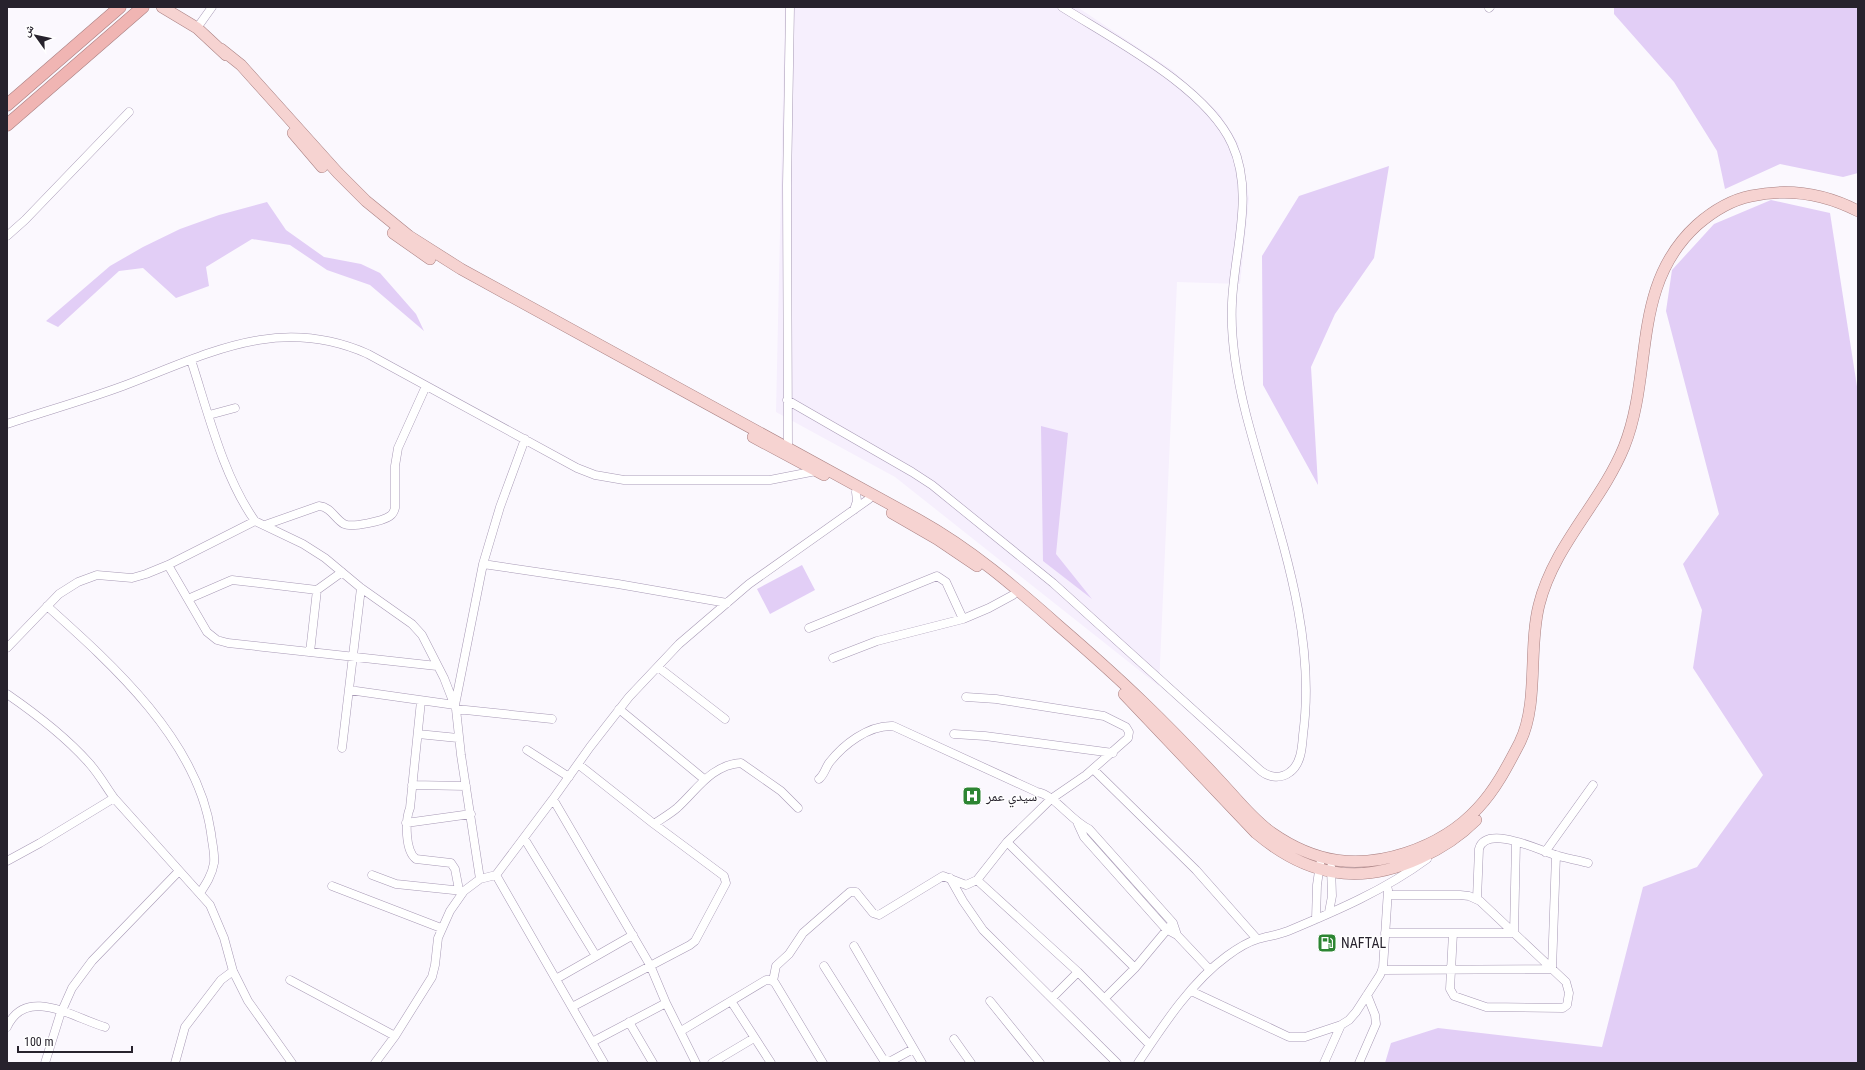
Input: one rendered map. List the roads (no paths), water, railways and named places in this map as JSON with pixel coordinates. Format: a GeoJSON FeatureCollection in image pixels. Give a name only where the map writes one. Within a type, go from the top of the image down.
{"type":"FeatureCollection","features":[{"type":"Feature","properties":{"kind":"highway"},"geometry":{"type":"LineString","coordinates":[[7,105],[120,7]]}},
{"type":"Feature","properties":{"kind":"highway"},"geometry":{"type":"LineString","coordinates":[[7,125],[142,7]]}},
{"type":"Feature","properties":{"kind":"main road"},"geometry":{"type":"LineString","coordinates":[[162,7],[197,28],[241,65],[353,188],[380,213],[409,236],[461,269],[930,526],[983,561],[1018,589],[1134,693],[1189,748],[1261,824],[1295,847],[1326,859],[1351,862],[1383,860],[1414,850],[1445,835],[1471,815],[1486,799],[1520,742],[1525,733],[1529,713],[1534,631],[1543,591],[1560,552],[1606,482],[1624,448],[1635,411],[1645,335],[1651,303],[1660,276],[1671,256],[1685,238],[1703,220],[1724,206],[1746,197],[1775,192],[1804,193],[1828,198],[1858,211]]}},
{"type":"Feature","properties":{"kind":"main road"},"geometry":{"type":"LineString","coordinates":[[221,49],[333,179],[366,211],[405,243],[457,275],[869,499],[958,552],[1013,595],[1129,699],[1256,833],[1293,859],[1320,869],[1343,874],[1375,872],[1407,864],[1439,849],[1468,829],[1491,802],[1514,764],[1520,742]]}},
{"type":"Feature","properties":{"kind":"street"},"geometry":{"type":"LineString","coordinates":[[197,28],[212,7]]}},
{"type":"Feature","properties":{"kind":"street"},"geometry":{"type":"LineString","coordinates":[[788,447],[787,185],[790,7]]}},
{"type":"Feature","properties":{"kind":"street"},"geometry":{"type":"LineString","coordinates":[[787,400],[932,485],[1053,583],[1262,771],[1270,776],[1279,777],[1288,774],[1296,767],[1302,745],[1305,709],[1304,662],[1300,622],[1280,529],[1242,395],[1233,346],[1232,302],[1241,233],[1243,195],[1238,161],[1232,143],[1220,124],[1197,98],[1171,76],[1062,7]]}},
{"type":"Feature","properties":{"kind":"street"},"geometry":{"type":"LineString","coordinates":[[7,236],[29,216],[129,112]]}},
{"type":"Feature","properties":{"kind":"street"},"geometry":{"type":"LineString","coordinates":[[7,424],[93,396],[191,360],[256,340],[285,336],[313,337],[354,348],[586,472],[614,479],[770,480],[816,471]]}},
{"type":"Feature","properties":{"kind":"street"},"geometry":{"type":"LineString","coordinates":[[191,360],[229,471],[246,508],[255,521],[303,544],[418,630],[437,666],[455,707]]}},
{"type":"Feature","properties":{"kind":"street"},"geometry":{"type":"LineString","coordinates":[[265,525],[319,506],[325,507],[343,523],[350,526],[386,518],[392,514],[395,508],[395,466],[398,448],[426,386]]}},
{"type":"Feature","properties":{"kind":"street"},"geometry":{"type":"LineString","coordinates":[[209,415],[235,408]]}},
{"type":"Feature","properties":{"kind":"street"},"geometry":{"type":"LineString","coordinates":[[483,878],[479,870],[458,738],[455,707],[483,564],[500,507],[525,439]]}},
{"type":"Feature","properties":{"kind":"street"},"geometry":{"type":"LineString","coordinates":[[854,510],[857,501],[856,492]]}},
{"type":"Feature","properties":{"kind":"street"},"geometry":{"type":"LineString","coordinates":[[375,1063],[395,1036],[432,978],[441,928],[462,891],[483,878],[496,875],[554,799],[619,709],[658,666],[695,630],[749,584],[869,499]]}},
{"type":"Feature","properties":{"kind":"street"},"geometry":{"type":"LineString","coordinates":[[7,648],[66,588],[88,577],[106,575],[132,578],[168,565],[255,521]]}},
{"type":"Feature","properties":{"kind":"street"},"geometry":{"type":"LineString","coordinates":[[483,564],[618,584],[727,603]]}},
{"type":"Feature","properties":{"kind":"street"},"geometry":{"type":"LineString","coordinates":[[168,565],[207,632],[217,640],[228,643],[437,666]]}},
{"type":"Feature","properties":{"kind":"street"},"geometry":{"type":"LineString","coordinates":[[188,599],[232,580],[317,590],[342,572]]}},
{"type":"Feature","properties":{"kind":"street"},"geometry":{"type":"LineString","coordinates":[[810,628],[937,576],[946,582],[963,619]]}},
{"type":"Feature","properties":{"kind":"street"},"geometry":{"type":"LineString","coordinates":[[342,748],[361,588]]}},
{"type":"Feature","properties":{"kind":"street"},"geometry":{"type":"LineString","coordinates":[[310,652],[317,590]]}},
{"type":"Feature","properties":{"kind":"street"},"geometry":{"type":"LineString","coordinates":[[833,658],[877,641],[963,619],[989,608],[1013,595]]}},
{"type":"Feature","properties":{"kind":"street"},"geometry":{"type":"LineString","coordinates":[[47,606],[114,667],[163,726],[186,761],[209,816],[214,854],[212,871],[200,893]]}},
{"type":"Feature","properties":{"kind":"street"},"geometry":{"type":"LineString","coordinates":[[658,666],[725,719]]}},
{"type":"Feature","properties":{"kind":"street"},"geometry":{"type":"LineString","coordinates":[[349,690],[455,707],[552,719]]}},
{"type":"Feature","properties":{"kind":"street"},"geometry":{"type":"LineString","coordinates":[[7,694],[53,729],[90,764],[114,798],[210,905],[224,938],[234,971],[255,1014],[292,1063]]}},
{"type":"Feature","properties":{"kind":"street"},"geometry":{"type":"LineString","coordinates":[[823,1063],[773,981],[776,966],[788,954],[803,933],[850,892],[856,892],[873,913],[879,915],[943,876],[966,885],[977,880],[1007,842],[1051,799],[1069,789],[1093,770],[1128,738],[1129,732],[1122,723],[1104,716],[996,699],[966,698]]}},
{"type":"Feature","properties":{"kind":"street"},"geometry":{"type":"LineString","coordinates":[[421,701],[406,823],[411,853],[414,858],[451,863],[455,869],[462,891]]}},
{"type":"Feature","properties":{"kind":"street"},"geometry":{"type":"LineString","coordinates":[[619,709],[704,779]]}},
{"type":"Feature","properties":{"kind":"street"},"geometry":{"type":"LineString","coordinates":[[819,780],[828,764],[844,747],[876,728],[893,726],[1044,794],[1051,799],[1078,824],[1089,829],[1173,923],[1177,935]]}},
{"type":"Feature","properties":{"kind":"street"},"geometry":{"type":"LineString","coordinates":[[418,734],[458,738]]}},
{"type":"Feature","properties":{"kind":"street"},"geometry":{"type":"LineString","coordinates":[[954,734],[985,736],[1113,753]]}},
{"type":"Feature","properties":{"kind":"street"},"geometry":{"type":"LineString","coordinates":[[527,750],[569,777]]}},
{"type":"Feature","properties":{"kind":"street"},"geometry":{"type":"LineString","coordinates":[[654,824],[676,808],[704,779],[715,771],[741,763],[781,792],[798,808]]}},
{"type":"Feature","properties":{"kind":"street"},"geometry":{"type":"LineString","coordinates":[[572,1007],[650,965],[686,949],[695,941],[726,883],[724,876],[654,824],[578,764]]}},
{"type":"Feature","properties":{"kind":"street"},"geometry":{"type":"LineString","coordinates":[[1093,770],[1196,870],[1257,939]]}},
{"type":"Feature","properties":{"kind":"street"},"geometry":{"type":"LineString","coordinates":[[412,784],[466,786]]}},
{"type":"Feature","properties":{"kind":"street"},"geometry":{"type":"LineString","coordinates":[[1545,852],[1593,784]]}},
{"type":"Feature","properties":{"kind":"street"},"geometry":{"type":"LineString","coordinates":[[7,861],[114,798]]}},
{"type":"Feature","properties":{"kind":"street"},"geometry":{"type":"LineString","coordinates":[[554,799],[650,965],[666,1003],[696,1063]]}},
{"type":"Feature","properties":{"kind":"street"},"geometry":{"type":"LineString","coordinates":[[406,823],[470,814]]}},
{"type":"Feature","properties":{"kind":"street"},"geometry":{"type":"LineString","coordinates":[[1078,824],[1084,837],[1166,929],[1177,935],[1210,970]]}},
{"type":"Feature","properties":{"kind":"street"},"geometry":{"type":"LineString","coordinates":[[524,838],[596,956]]}},
{"type":"Feature","properties":{"kind":"street"},"geometry":{"type":"LineString","coordinates":[[1477,899],[1479,850],[1481,844],[1486,840],[1495,839],[1516,842],[1545,852],[1588,863]]}},
{"type":"Feature","properties":{"kind":"street"},"geometry":{"type":"LineString","coordinates":[[1007,842],[1135,968]]}},
{"type":"Feature","properties":{"kind":"street"},"geometry":{"type":"LineString","coordinates":[[1514,932],[1516,842]]}},
{"type":"Feature","properties":{"kind":"street"},"geometry":{"type":"LineString","coordinates":[[1138,1063],[1191,991],[1210,970],[1227,956],[1257,939],[1286,932],[1388,886],[1439,849]]}},
{"type":"Feature","properties":{"kind":"street"},"geometry":{"type":"LineString","coordinates":[[1552,969],[1556,855]]}},
{"type":"Feature","properties":{"kind":"street"},"geometry":{"type":"LineString","coordinates":[[1316,919],[1316,897],[1320,869],[1326,859]]}},
{"type":"Feature","properties":{"kind":"street"},"geometry":{"type":"LineString","coordinates":[[1326,859],[1331,872],[1332,896],[1330,912]]}},
{"type":"Feature","properties":{"kind":"street"},"geometry":{"type":"LineString","coordinates":[[45,1063],[62,1011],[72,988],[92,961],[179,871]]}},
{"type":"Feature","properties":{"kind":"street"},"geometry":{"type":"LineString","coordinates":[[372,875],[396,884],[462,891]]}},
{"type":"Feature","properties":{"kind":"street"},"geometry":{"type":"LineString","coordinates":[[496,875],[604,1063]]}},
{"type":"Feature","properties":{"kind":"street"},"geometry":{"type":"LineString","coordinates":[[950,878],[962,901],[983,930],[1117,1063]]}},
{"type":"Feature","properties":{"kind":"street"},"geometry":{"type":"LineString","coordinates":[[977,880],[1078,972],[1150,1045]]}},
{"type":"Feature","properties":{"kind":"street"},"geometry":{"type":"LineString","coordinates":[[332,886],[441,928]]}},
{"type":"Feature","properties":{"kind":"street"},"geometry":{"type":"LineString","coordinates":[[1191,991],[1289,1037],[1305,1037],[1340,1026],[1353,1016],[1382,970],[1388,886]]}},
{"type":"Feature","properties":{"kind":"street"},"geometry":{"type":"LineString","coordinates":[[1388,895],[1460,895],[1477,899],[1566,982],[1569,989],[1568,1005],[1563,1008],[1490,1008],[1478,1006],[1452,994],[1450,989],[1453,933]]}},
{"type":"Feature","properties":{"kind":"street"},"geometry":{"type":"LineString","coordinates":[[1105,998],[1135,968],[1166,929],[1173,923]]}},
{"type":"Feature","properties":{"kind":"street"},"geometry":{"type":"LineString","coordinates":[[1385,933],[1514,932]]}},
{"type":"Feature","properties":{"kind":"street"},"geometry":{"type":"LineString","coordinates":[[556,979],[633,934]]}},
{"type":"Feature","properties":{"kind":"street"},"geometry":{"type":"LineString","coordinates":[[854,946],[922,1063]]}},
{"type":"Feature","properties":{"kind":"street"},"geometry":{"type":"LineString","coordinates":[[824,966],[885,1060],[891,1061],[913,1049]]}},
{"type":"Feature","properties":{"kind":"street"},"geometry":{"type":"LineString","coordinates":[[1382,970],[1552,969]]}},
{"type":"Feature","properties":{"kind":"street"},"geometry":{"type":"LineString","coordinates":[[175,1063],[185,1027],[221,980],[234,971]]}},
{"type":"Feature","properties":{"kind":"street"},"geometry":{"type":"LineString","coordinates":[[1052,998],[1078,972]]}},
{"type":"Feature","properties":{"kind":"street"},"geometry":{"type":"LineString","coordinates":[[290,980],[395,1036]]}},
{"type":"Feature","properties":{"kind":"street"},"geometry":{"type":"LineString","coordinates":[[681,1032],[766,980],[773,981]]}},
{"type":"Feature","properties":{"kind":"street"},"geometry":{"type":"LineString","coordinates":[[1359,1063],[1376,1024],[1375,1015],[1367,995]]}},
{"type":"Feature","properties":{"kind":"street"},"geometry":{"type":"LineString","coordinates":[[731,1001],[771,1063]]}},
{"type":"Feature","properties":{"kind":"street"},"geometry":{"type":"LineString","coordinates":[[990,1001],[1040,1063]]}},
{"type":"Feature","properties":{"kind":"street"},"geometry":{"type":"LineString","coordinates":[[592,1042],[666,1003]]}},
{"type":"Feature","properties":{"kind":"street"},"geometry":{"type":"LineString","coordinates":[[7,1027],[15,1013],[25,1009],[45,1006],[105,1027]]}},
{"type":"Feature","properties":{"kind":"street"},"geometry":{"type":"LineString","coordinates":[[629,1022],[653,1063]]}},
{"type":"Feature","properties":{"kind":"street"},"geometry":{"type":"LineString","coordinates":[[1324,1063],[1340,1026]]}},
{"type":"Feature","properties":{"kind":"street"},"geometry":{"type":"LineString","coordinates":[[712,1063],[754,1038]]}},
{"type":"Feature","properties":{"kind":"street"},"geometry":{"type":"LineString","coordinates":[[954,1039],[971,1063]]}},
{"type":"Feature","properties":{"kind":"place","name":"سيدي عمر"},"geometry":{"type":"Point","coordinates":[972,796]}},
{"type":"Feature","properties":{"kind":"place","name":"NAFTAL"},"geometry":{"type":"Point","coordinates":[1327,943]}}]}
